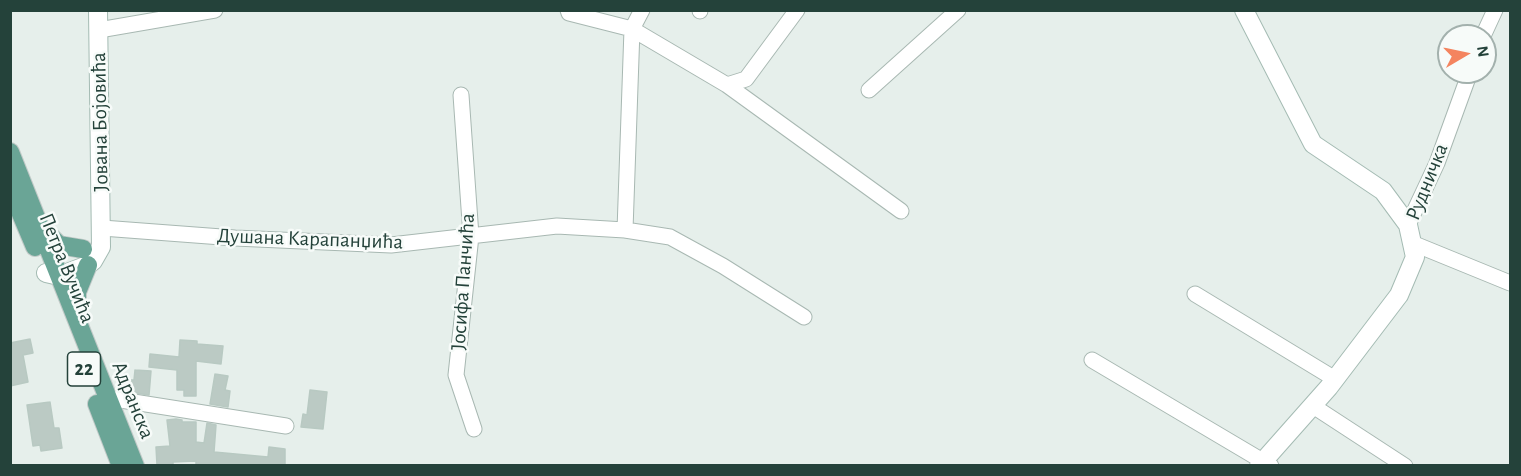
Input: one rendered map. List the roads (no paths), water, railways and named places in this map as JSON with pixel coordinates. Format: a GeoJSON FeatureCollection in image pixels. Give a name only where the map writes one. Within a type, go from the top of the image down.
{"type":"FeatureCollection","features":[{"type":"Feature","properties":{"kind":"main road","name":"Петра Вучића"},"geometry":{"type":"LineString","coordinates":[[10,152],[37,218],[50,269],[121,465]]}},
{"type":"Feature","properties":{"kind":"main road","name":"Петра Вучића"},"geometry":{"type":"LineString","coordinates":[[10,188],[15,212],[50,269],[76,319]]}},
{"type":"Feature","properties":{"kind":"main road"},"geometry":{"type":"LineString","coordinates":[[37,218],[45,232],[59,245],[86,257],[77,292],[76,319]]}},
{"type":"Feature","properties":{"kind":"main road","name":"Адранска"},"geometry":{"type":"LineString","coordinates":[[76,319],[135,465]]}},
{"type":"Feature","properties":{"kind":"street","name":"Јована Бојовића"},"geometry":{"type":"LineString","coordinates":[[98,10],[102,231]]}},
{"type":"Feature","properties":{"kind":"street"},"geometry":{"type":"LineString","coordinates":[[99,30],[215,10]]}},
{"type":"Feature","properties":{"kind":"street"},"geometry":{"type":"LineString","coordinates":[[625,230],[632,29],[642,10]]}},
{"type":"Feature","properties":{"kind":"street"},"geometry":{"type":"LineString","coordinates":[[727,85],[746,79],[797,10]]}},
{"type":"Feature","properties":{"kind":"street"},"geometry":{"type":"LineString","coordinates":[[869,90],[958,10]]}},
{"type":"Feature","properties":{"kind":"street"},"geometry":{"type":"LineString","coordinates":[[1244,10],[1313,144],[1383,191],[1408,225]]}},
{"type":"Feature","properties":{"kind":"street"},"geometry":{"type":"LineString","coordinates":[[1488,24],[1494,10]]}},
{"type":"Feature","properties":{"kind":"street"},"geometry":{"type":"LineString","coordinates":[[569,12],[632,29],[727,85],[901,211]]}},
{"type":"Feature","properties":{"kind":"street","name":"Рудничка"},"geometry":{"type":"LineString","coordinates":[[1264,464],[1335,379],[1399,295],[1415,257],[1408,225],[1437,163],[1466,84]]}},
{"type":"Feature","properties":{"kind":"street","name":"Јосифа Панчића"},"geometry":{"type":"LineString","coordinates":[[461,95],[471,236],[456,375],[474,429]]}},
{"type":"Feature","properties":{"kind":"street","name":"Душана Карапанџића"},"geometry":{"type":"LineString","coordinates":[[102,231],[391,245],[558,226],[625,230],[670,237],[723,266],[804,317]]}},
{"type":"Feature","properties":{"kind":"street"},"geometry":{"type":"LineString","coordinates":[[50,269],[86,257],[102,231]]}},
{"type":"Feature","properties":{"kind":"street"},"geometry":{"type":"LineString","coordinates":[[1412,243],[1510,283]]}},
{"type":"Feature","properties":{"kind":"street"},"geometry":{"type":"LineString","coordinates":[[1195,294],[1335,379]]}},
{"type":"Feature","properties":{"kind":"street"},"geometry":{"type":"LineString","coordinates":[[1092,360],[1264,464]]}},
{"type":"Feature","properties":{"kind":"street"},"geometry":{"type":"LineString","coordinates":[[108,398],[286,426]]}},
{"type":"Feature","properties":{"kind":"street"},"geometry":{"type":"LineString","coordinates":[[1313,406],[1405,465]]}}]}
